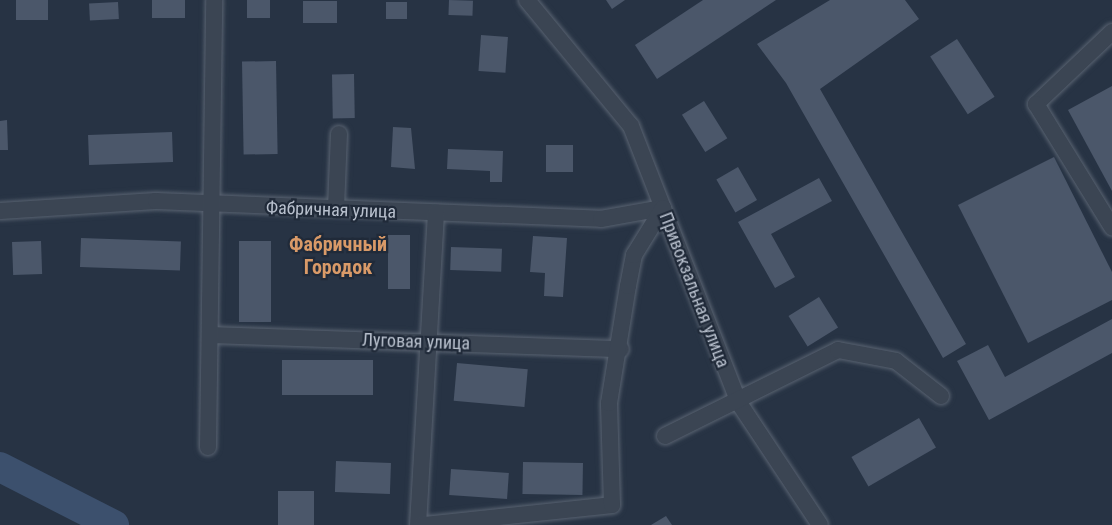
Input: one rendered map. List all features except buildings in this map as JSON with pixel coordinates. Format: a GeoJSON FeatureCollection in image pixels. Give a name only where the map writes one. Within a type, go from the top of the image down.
{"type":"FeatureCollection","features":[{"type":"Feature","properties":{"kind":"street"},"geometry":{"type":"LineString","coordinates":[[208,447],[214,0]]}},
{"type":"Feature","properties":{"kind":"street","name":"Привокзальная улица"},"geometry":{"type":"LineString","coordinates":[[527,0],[631,126],[739,403],[820,525]]}},
{"type":"Feature","properties":{"kind":"street"},"geometry":{"type":"LineString","coordinates":[[1112,32],[1036,104],[1112,227]]}},
{"type":"Feature","properties":{"kind":"street"},"geometry":{"type":"LineString","coordinates":[[336,208],[339,134]]}},
{"type":"Feature","properties":{"kind":"street","name":"Фабричная улица"},"geometry":{"type":"LineString","coordinates":[[0,211],[72,203],[213,202],[601,219],[663,208]]}},
{"type":"Feature","properties":{"kind":"street"},"geometry":{"type":"LineString","coordinates":[[423,525],[612,505],[609,403],[621,349],[634,255],[663,208]]}},
{"type":"Feature","properties":{"kind":"street"},"geometry":{"type":"LineString","coordinates":[[418,525],[431,342],[436,213]]}},
{"type":"Feature","properties":{"kind":"street","name":"Луговая улица"},"geometry":{"type":"LineString","coordinates":[[211,335],[621,349]]}},
{"type":"Feature","properties":{"kind":"street"},"geometry":{"type":"LineString","coordinates":[[665,436],[739,403],[838,350],[896,361],[941,396]]}},
{"type":"Feature","properties":{"kind":"waterway"},"geometry":{"type":"LineString","coordinates":[[0,467],[114,525]]}},
{"type":"Feature","properties":{"kind":"district","name":"Фабричный Городок"},"geometry":{"type":"Point","coordinates":[338,256]}}]}
